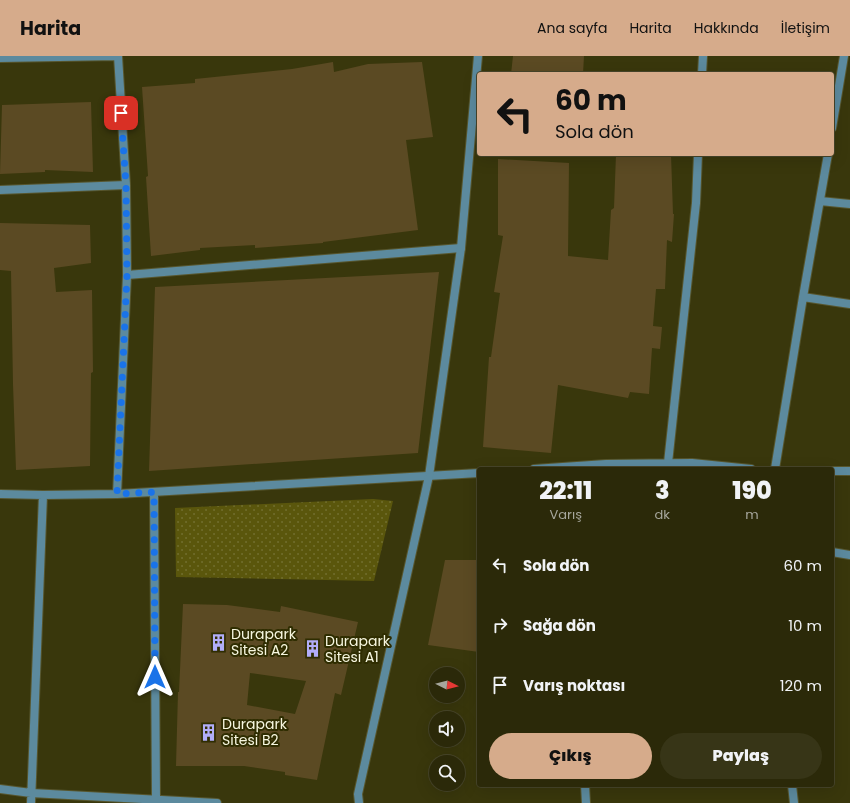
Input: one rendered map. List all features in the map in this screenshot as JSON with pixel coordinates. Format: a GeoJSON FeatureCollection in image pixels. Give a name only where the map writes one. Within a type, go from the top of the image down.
{"type":"FeatureCollection","features":[{"type":"Feature","properties":{"kind":"street"},"geometry":{"type":"LineString","coordinates":[[0,58],[117,56],[126,185],[127,275],[117,494]]}},
{"type":"Feature","properties":{"kind":"street"},"geometry":{"type":"LineString","coordinates":[[359,803],[358,794],[429,476],[461,248],[478,56]]}},
{"type":"Feature","properties":{"kind":"street"},"geometry":{"type":"LineString","coordinates":[[702,56],[702,72]]}},
{"type":"Feature","properties":{"kind":"street"},"geometry":{"type":"LineString","coordinates":[[834,118],[846,57]]}},
{"type":"Feature","properties":{"kind":"street"},"geometry":{"type":"LineString","coordinates":[[668,463],[696,203],[698,156]]}},
{"type":"Feature","properties":{"kind":"street"},"geometry":{"type":"LineString","coordinates":[[775,467],[828,156]]}},
{"type":"Feature","properties":{"kind":"street"},"geometry":{"type":"LineString","coordinates":[[0,190],[126,185]]}},
{"type":"Feature","properties":{"kind":"street"},"geometry":{"type":"LineString","coordinates":[[820,201],[850,204]]}},
{"type":"Feature","properties":{"kind":"street"},"geometry":{"type":"LineString","coordinates":[[127,275],[461,248]]}},
{"type":"Feature","properties":{"kind":"street"},"geometry":{"type":"LineString","coordinates":[[803,297],[850,304]]}},
{"type":"Feature","properties":{"kind":"street"},"geometry":{"type":"LineString","coordinates":[[606,467],[668,463],[692,463],[731,467]]}},
{"type":"Feature","properties":{"kind":"street"},"geometry":{"type":"LineString","coordinates":[[834,471],[850,471]]}},
{"type":"Feature","properties":{"kind":"street"},"geometry":{"type":"LineString","coordinates":[[0,494],[117,494],[477,473]]}},
{"type":"Feature","properties":{"kind":"street"},"geometry":{"type":"LineString","coordinates":[[154,492],[156,800]]}},
{"type":"Feature","properties":{"kind":"street"},"geometry":{"type":"LineString","coordinates":[[30,803],[43,495]]}},
{"type":"Feature","properties":{"kind":"street"},"geometry":{"type":"LineString","coordinates":[[834,552],[850,555]]}},
{"type":"Feature","properties":{"kind":"street"},"geometry":{"type":"LineString","coordinates":[[585,787],[586,803]]}},
{"type":"Feature","properties":{"kind":"street"},"geometry":{"type":"LineString","coordinates":[[792,787],[794,803]]}},
{"type":"Feature","properties":{"kind":"street"},"geometry":{"type":"LineString","coordinates":[[0,789],[31,793],[217,803]]}},
{"type":"Feature","properties":{"kind":"shaded area"},"geometry":{"type":"Polygon","coordinates":[[[373,499],[393,501],[374,581],[176,577],[175,508],[373,499]]]}},
{"type":"Feature","properties":{"kind":"building"},"geometry":{"type":"Polygon","coordinates":[[[513,56],[584,56],[583,72],[511,72],[513,56]]]}},
{"type":"Feature","properties":{"kind":"building"},"geometry":{"type":"Polygon","coordinates":[[[333,62],[334,72],[368,64],[422,62],[433,137],[406,140],[418,230],[323,243],[255,248],[255,245],[200,248],[200,250],[151,256],[146,177],[148,176],[142,87],[195,83],[195,79],[292,69],[333,62]]]}},
{"type":"Feature","properties":{"kind":"building"},"geometry":{"type":"Polygon","coordinates":[[[91,102],[93,172],[45,170],[45,172],[0,174],[2,105],[91,102]]]}},
{"type":"Feature","properties":{"kind":"building"},"geometry":{"type":"Polygon","coordinates":[[[616,156],[671,156],[674,214],[672,242],[667,240],[665,289],[656,289],[653,326],[662,327],[660,349],[652,348],[649,394],[630,392],[628,398],[558,385],[551,453],[483,447],[489,357],[491,357],[500,293],[494,292],[503,236],[498,235],[498,159],[569,163],[568,256],[608,260],[611,210],[614,208],[616,156]]]}},
{"type":"Feature","properties":{"kind":"building"},"geometry":{"type":"Polygon","coordinates":[[[0,223],[90,225],[91,263],[54,268],[56,292],[92,290],[93,372],[91,373],[90,466],[16,470],[11,271],[0,270],[0,223]]]}},
{"type":"Feature","properties":{"kind":"building"},"geometry":{"type":"Polygon","coordinates":[[[439,272],[418,453],[149,471],[155,287],[439,272]]]}},
{"type":"Feature","properties":{"kind":"building"},"geometry":{"type":"Polygon","coordinates":[[[445,560],[477,560],[477,652],[428,645],[445,560]]]}},
{"type":"Feature","properties":{"kind":"building"},"geometry":{"type":"Polygon","coordinates":[[[183,604],[227,605],[280,612],[281,606],[358,622],[341,695],[335,693],[317,780],[285,775],[285,772],[244,766],[176,766],[183,604]],[[250,673],[247,705],[295,714],[306,681],[250,673]]]}},
{"type":"Feature","properties":{"kind":"place","name":"Durapark Sitesi A2"},"geometry":{"type":"Point","coordinates":[218,642]}},
{"type":"Feature","properties":{"kind":"place","name":"Durapark Sitesi A1"},"geometry":{"type":"Point","coordinates":[312,649]}},
{"type":"Feature","properties":{"kind":"place","name":"Durapark Sitesi B2"},"geometry":{"type":"Point","coordinates":[209,732]}},
{"type":"Feature","properties":{"kind":"route"},"geometry":{"type":"LineString","coordinates":[[121,113],[126,185],[127,275],[117,494],[154,492],[155,677]]}}]}
